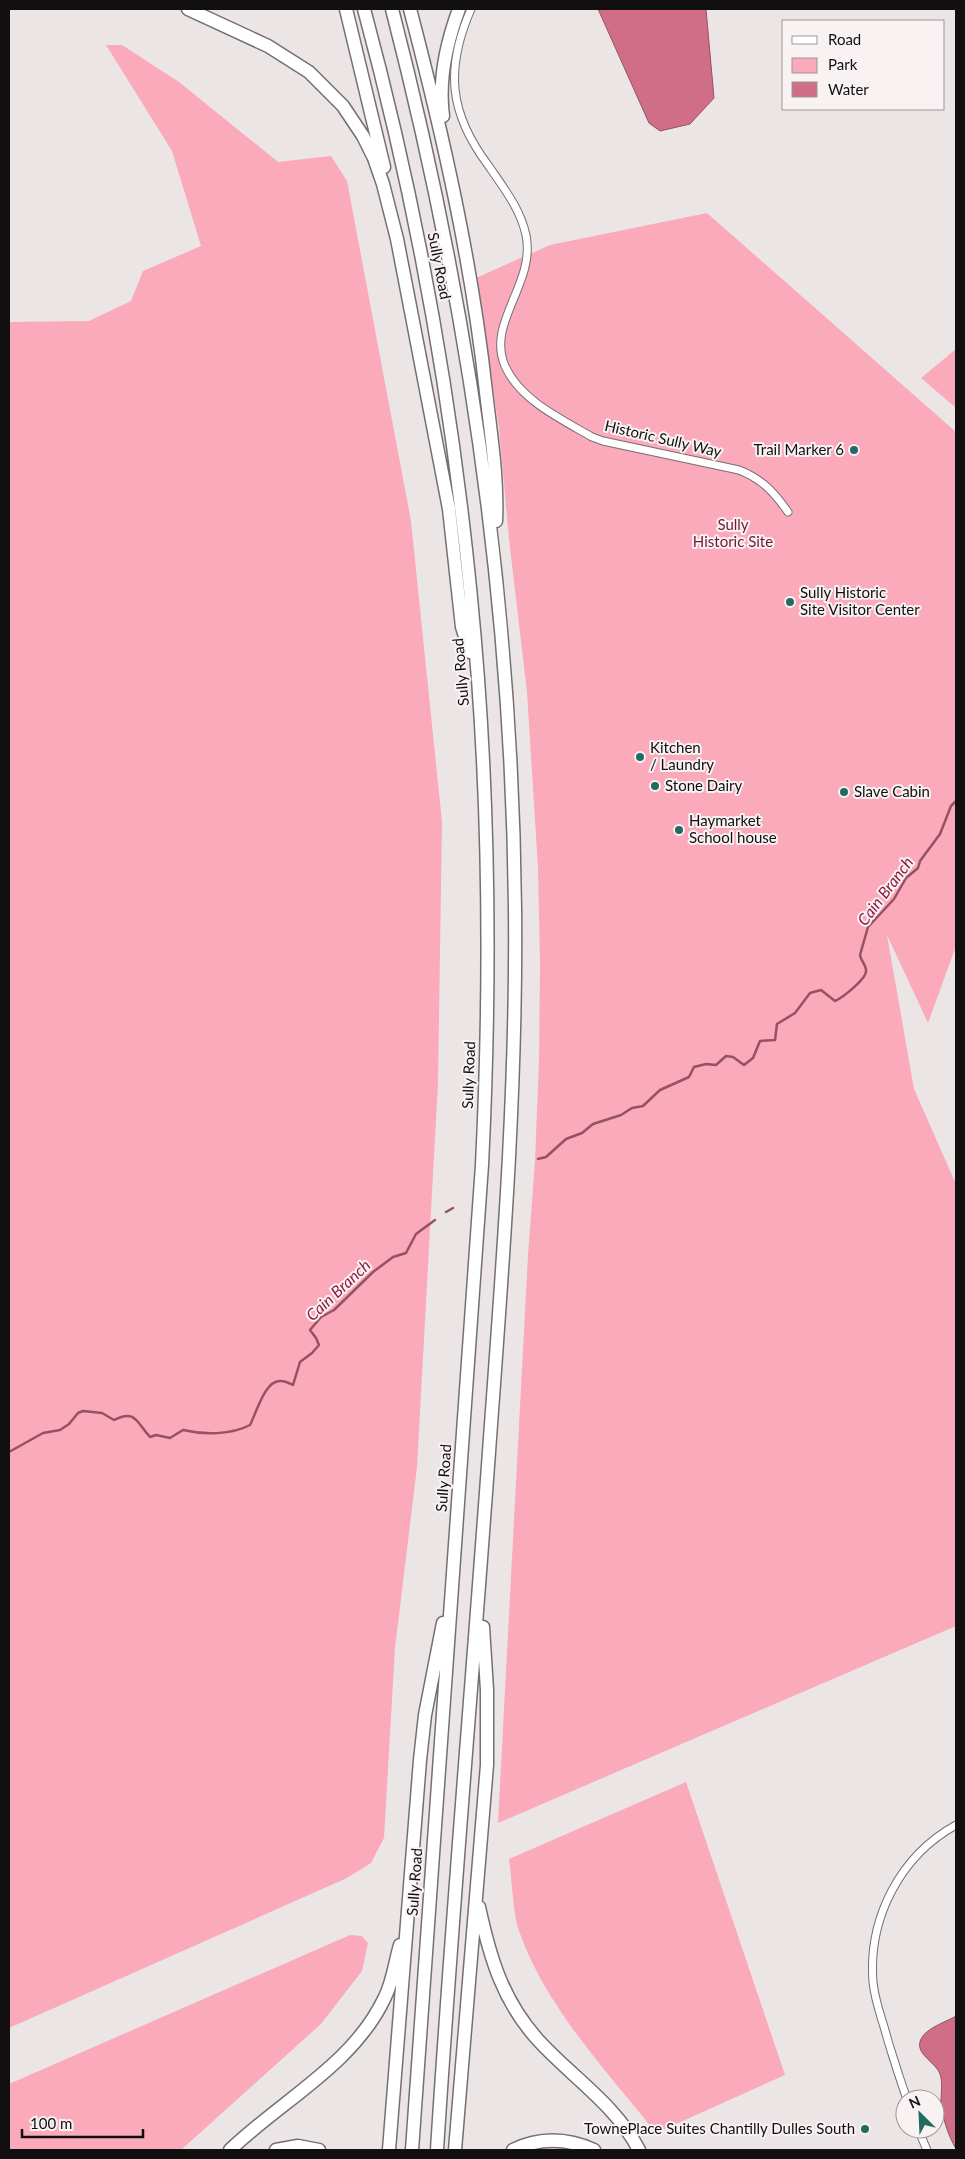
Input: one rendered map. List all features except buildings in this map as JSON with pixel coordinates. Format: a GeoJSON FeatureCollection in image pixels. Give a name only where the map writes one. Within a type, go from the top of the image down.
{"type":"FeatureCollection","features":[{"type":"Feature","properties":{"kind":"highway"},"geometry":{"type":"LineString","coordinates":[[188,9],[278,52],[304,68],[330,92],[350,116],[374,158],[383,184],[397,239]]}},
{"type":"Feature","properties":{"kind":"highway"},"geometry":{"type":"LineString","coordinates":[[346,9],[382,156],[392,206],[449,509],[462,627],[478,676]]}},
{"type":"Feature","properties":{"kind":"highway","name":"Sully Road"},"geometry":{"type":"LineString","coordinates":[[364,9],[408,195],[441,370],[460,501],[478,676],[487,863],[486,1067],[482,1166],[412,2150]]}},
{"type":"Feature","properties":{"kind":"highway","name":"Sully Road"},"geometry":{"type":"LineString","coordinates":[[392,9],[430,162],[457,300],[478,429],[503,648],[511,781],[515,912],[515,1002],[509,1174],[437,2150]]}},
{"type":"Feature","properties":{"kind":"highway"},"geometry":{"type":"LineString","coordinates":[[410,9],[448,169],[471,284],[485,379],[497,492],[494,561]]}},
{"type":"Feature","properties":{"kind":"highway"},"geometry":{"type":"LineString","coordinates":[[448,169],[442,113],[442,77],[446,50],[458,9]]}},
{"type":"Feature","properties":{"kind":"highway"},"geometry":{"type":"LineString","coordinates":[[389,2150],[420,1760],[425,1715],[455,1549]]}},
{"type":"Feature","properties":{"kind":"highway"},"geometry":{"type":"LineString","coordinates":[[456,2150],[487,1769],[488,1735],[480,1569]]}},
{"type":"Feature","properties":{"kind":"highway"},"geometry":{"type":"LineString","coordinates":[[476,1895],[490,1955],[504,1989],[516,2011],[539,2041],[617,2118],[639,2150]]}},
{"type":"Feature","properties":{"kind":"highway"},"geometry":{"type":"LineString","coordinates":[[230,2150],[342,2056],[366,2027],[386,1994],[409,1912]]}},
{"type":"Feature","properties":{"kind":"highway"},"geometry":{"type":"LineString","coordinates":[[513,2150],[524,2145],[548,2140],[565,2141],[594,2150]]}},
{"type":"Feature","properties":{"kind":"highway"},"geometry":{"type":"LineString","coordinates":[[276,2150],[298,2146],[319,2150]]}},
{"type":"Feature","properties":{"kind":"street","name":"Historic Sully Way"},"geometry":{"type":"LineString","coordinates":[[471,9],[460,38],[455,67],[456,98],[459,112],[469,139],[514,204],[521,218],[527,240],[523,276],[504,323],[500,342],[502,360],[511,378],[531,398],[592,436],[604,441],[739,470],[754,476],[768,485],[788,512]]}},
{"type":"Feature","properties":{"kind":"street"},"geometry":{"type":"LineString","coordinates":[[904,2089],[875,1999],[872,1966],[874,1940],[884,1907],[900,1876],[916,1855],[956,1825]]}},
{"type":"Feature","properties":{"kind":"green space"},"geometry":{"type":"Polygon","coordinates":[[[106,45],[122,45],[179,82],[278,162],[331,156],[347,181],[411,521],[442,822],[438,1083],[417,1467],[395,1648],[384,1838],[371,1863],[347,1878],[9,2028],[9,322],[89,321],[131,301],[143,271],[201,246],[172,151],[106,45]]]}},
{"type":"Feature","properties":{"kind":"green space","name":"Sully Historic Site"},"geometry":{"type":"Polygon","coordinates":[[[707,213],[956,432],[956,946],[928,1023],[887,935],[914,1089],[956,1184],[956,1626],[498,1823],[528,1255],[535,1161],[540,963],[538,868],[527,692],[509,539],[499,428],[476,278],[550,245],[707,213]]]}},
{"type":"Feature","properties":{"kind":"green space"},"geometry":{"type":"Polygon","coordinates":[[[956,349],[956,408],[921,378],[956,349]]]}},
{"type":"Feature","properties":{"kind":"green space"},"geometry":{"type":"Polygon","coordinates":[[[686,1782],[785,2075],[656,2133],[579,2038],[545,1986],[531,1959],[517,1924],[509,1859],[686,1782]]]}},
{"type":"Feature","properties":{"kind":"green space"},"geometry":{"type":"Polygon","coordinates":[[[350,1935],[362,1936],[368,1943],[362,1971],[321,2024],[181,2150],[9,2150],[9,2084],[350,1935]]]}},
{"type":"Feature","properties":{"kind":"water"},"geometry":{"type":"Polygon","coordinates":[[[598,9],[706,9],[714,98],[690,124],[660,131],[649,123],[598,9]]]}},
{"type":"Feature","properties":{"kind":"water"},"geometry":{"type":"Polygon","coordinates":[[[956,2016],[956,2149],[945,2121],[945,2089],[941,2089],[940,2074],[920,2049],[921,2039],[927,2032],[956,2016]]]}},
{"type":"Feature","properties":{"kind":"waterway","name":"Cain Branch"},"geometry":{"type":"LineString","coordinates":[[538,1159],[546,1157],[566,1139],[582,1133],[593,1124],[621,1115],[632,1108],[643,1106],[660,1090],[689,1077],[694,1067],[706,1064],[716,1065],[726,1056],[733,1057],[744,1065],[753,1058],[760,1041],[775,1040],[777,1024],[795,1013],[810,993],[821,990],[835,1001],[854,987],[866,974],[866,968],[860,955],[868,927],[894,899],[906,878],[918,868],[920,861],[940,834],[951,806],[956,801]]}},
{"type":"Feature","properties":{"kind":"waterway","name":"Cain Branch"},"geometry":{"type":"LineString","coordinates":[[446,1212],[453,1208]]}},
{"type":"Feature","properties":{"kind":"waterway","name":"Cain Branch"},"geometry":{"type":"LineString","coordinates":[[9,1452],[43,1433],[60,1430],[69,1424],[78,1413],[83,1411],[102,1413],[114,1420],[121,1417],[131,1417],[138,1422],[150,1437],[156,1435],[170,1438],[183,1430],[200,1433],[226,1432],[250,1425],[270,1385],[281,1381],[293,1385],[300,1362],[319,1345],[310,1330],[321,1317],[334,1310],[373,1272],[393,1257],[406,1253],[416,1234],[435,1220]]}},
{"type":"Feature","properties":{"kind":"place","name":"Trail Marker 6"},"geometry":{"type":"Point","coordinates":[854,450]}},
{"type":"Feature","properties":{"kind":"place","name":"Sully Historic Site Visitor Center"},"geometry":{"type":"Point","coordinates":[790,602]}},
{"type":"Feature","properties":{"kind":"place","name":"Kitchen / Laundry"},"geometry":{"type":"Point","coordinates":[640,757]}},
{"type":"Feature","properties":{"kind":"place","name":"Stone Dairy"},"geometry":{"type":"Point","coordinates":[655,786]}},
{"type":"Feature","properties":{"kind":"place","name":"Slave Cabin"},"geometry":{"type":"Point","coordinates":[844,792]}},
{"type":"Feature","properties":{"kind":"place","name":"Haymarket School house"},"geometry":{"type":"Point","coordinates":[679,830]}},
{"type":"Feature","properties":{"kind":"place","name":"TownePlace Suites Chantilly Dulles South"},"geometry":{"type":"Point","coordinates":[865,2129]}}]}
